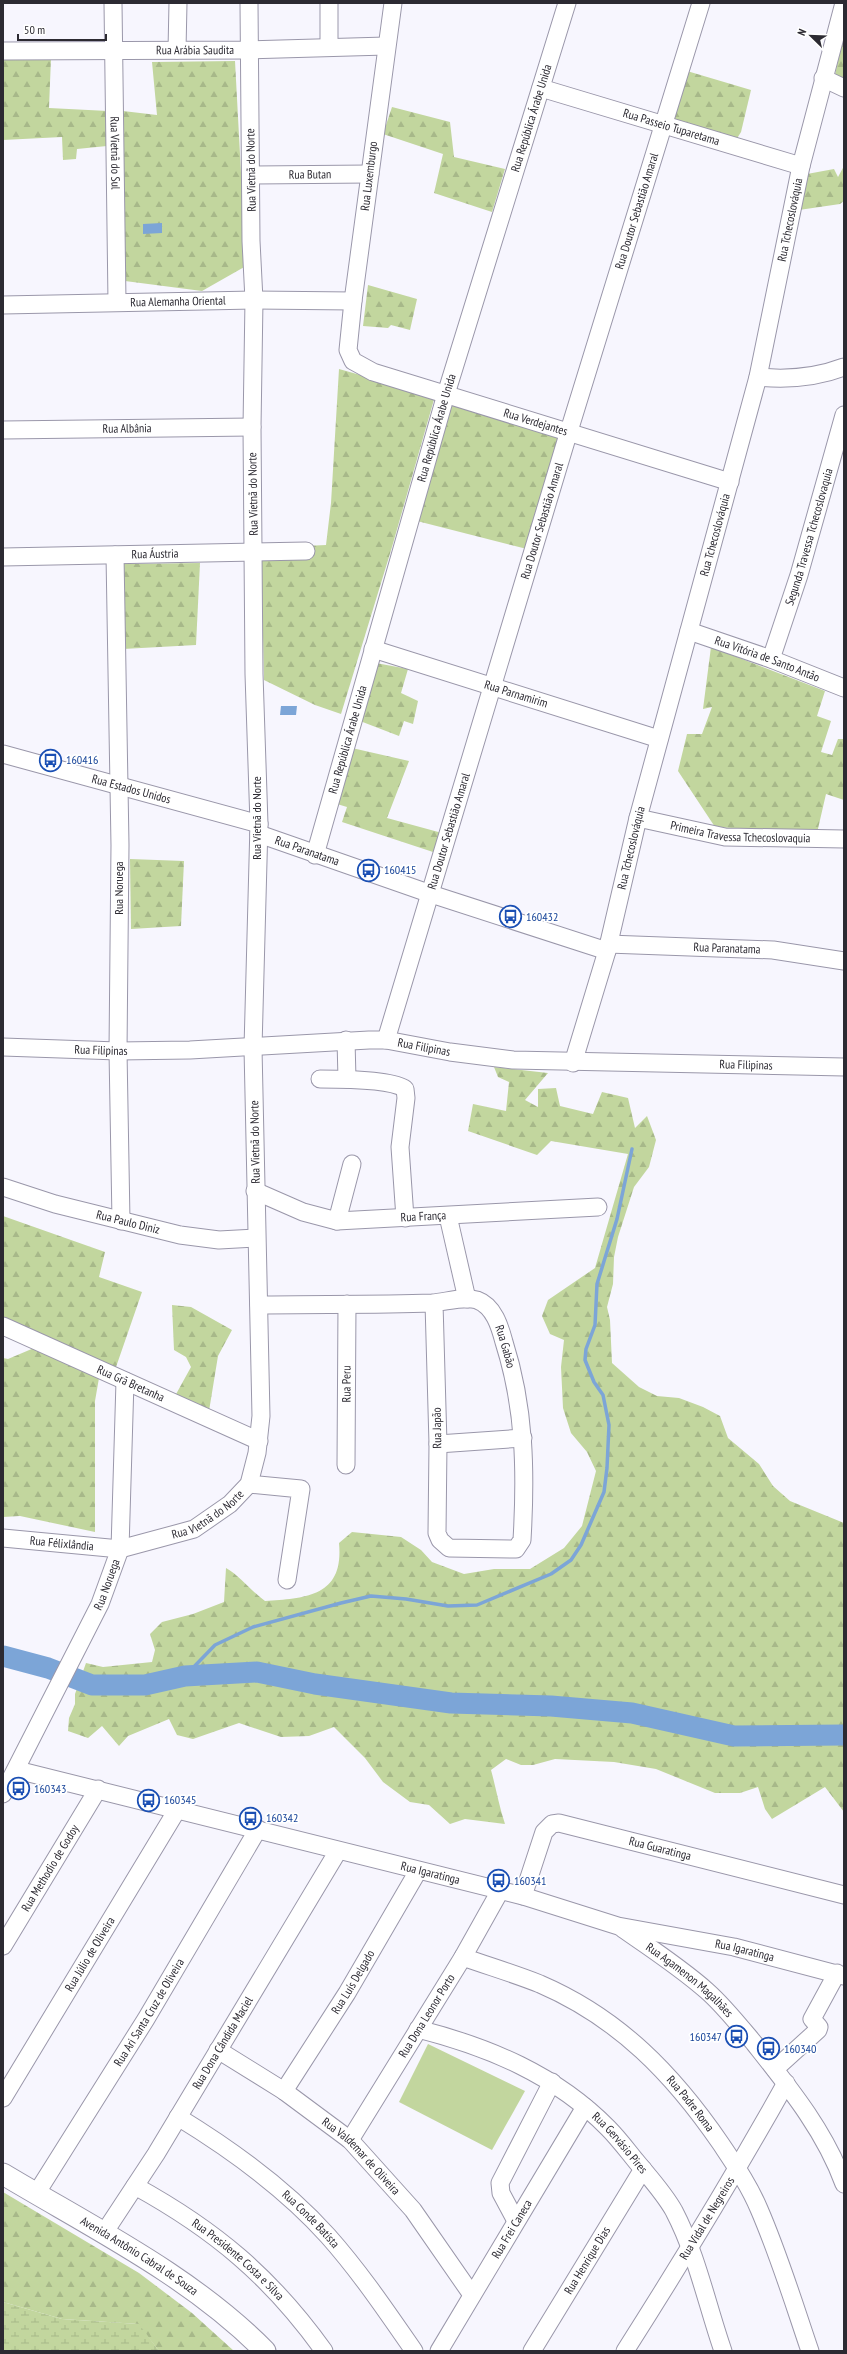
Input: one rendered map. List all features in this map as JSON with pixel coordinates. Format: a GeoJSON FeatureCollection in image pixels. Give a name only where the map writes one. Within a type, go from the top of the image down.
{"type":"FeatureCollection","features":[{"type":"Feature","properties":{"kind":"main road","name":"Avenida Antônio Cabral de Souza"},"geometry":{"type":"LineString","coordinates":[[3,2174],[104,2233],[214,2306],[265,2351]]}},
{"type":"Feature","properties":{"kind":"street","name":"Rua Vietnã do Sul"},"geometry":{"type":"LineString","coordinates":[[113,3],[117,302]]}},
{"type":"Feature","properties":{"kind":"street"},"geometry":{"type":"LineString","coordinates":[[177,50],[178,3]]}},
{"type":"Feature","properties":{"kind":"street","name":"Rua Vietnã do Norte"},"geometry":{"type":"LineString","coordinates":[[120,1548],[194,1529],[230,1504],[249,1484],[259,1441],[261,1416],[253,1048],[259,829],[254,674],[252,427],[254,300],[249,3]]}},
{"type":"Feature","properties":{"kind":"street"},"geometry":{"type":"LineString","coordinates":[[329,3],[329,47]]}},
{"type":"Feature","properties":{"kind":"street","name":"Rua Luxemburgo"},"geometry":{"type":"LineString","coordinates":[[348,350],[352,300],[393,3]]}},
{"type":"Feature","properties":{"kind":"street","name":"Rua República Árabe Unida"},"geometry":{"type":"LineString","coordinates":[[315,855],[446,394],[567,3]]}},
{"type":"Feature","properties":{"kind":"street","name":"Rua Doutor Sebastião Amaral"},"geometry":{"type":"LineString","coordinates":[[386,1040],[494,687],[569,431],[701,3]]}},
{"type":"Feature","properties":{"kind":"street","name":"Rua Tchecoslováquia"},"geometry":{"type":"LineString","coordinates":[[574,1063],[608,948],[638,818],[758,377],[801,166],[844,3]]}},
{"type":"Feature","properties":{"kind":"street","name":"Rua Arábia Saudita"},"geometry":{"type":"LineString","coordinates":[[3,51],[249,50],[386,46]]}},
{"type":"Feature","properties":{"kind":"street"},"geometry":{"type":"LineString","coordinates":[[823,78],[844,88]]}},
{"type":"Feature","properties":{"kind":"street","name":"Rua Passeio Tuparetama"},"geometry":{"type":"LineString","coordinates":[[541,88],[801,166]]}},
{"type":"Feature","properties":{"kind":"street","name":"Rua Butan"},"geometry":{"type":"LineString","coordinates":[[251,175],[370,174]]}},
{"type":"Feature","properties":{"kind":"street","name":"Rua Alemanha Oriental"},"geometry":{"type":"LineString","coordinates":[[3,305],[254,300],[352,300]]}},
{"type":"Feature","properties":{"kind":"street","name":"Rua Verdejantes"},"geometry":{"type":"LineString","coordinates":[[348,350],[353,361],[360,366],[730,482]]}},
{"type":"Feature","properties":{"kind":"street"},"geometry":{"type":"LineString","coordinates":[[758,377],[792,379],[844,367]]}},
{"type":"Feature","properties":{"kind":"street","name":"Segunda Travessa Tchecoslovaquia"},"geometry":{"type":"LineString","coordinates":[[771,659],[799,575],[844,414]]}},
{"type":"Feature","properties":{"kind":"street","name":"Rua Albânia"},"geometry":{"type":"LineString","coordinates":[[3,430],[252,427]]}},
{"type":"Feature","properties":{"kind":"street","name":"Rua Áustria"},"geometry":{"type":"LineString","coordinates":[[3,557],[306,551]]}},
{"type":"Feature","properties":{"kind":"street","name":"Rua Noruega"},"geometry":{"type":"LineString","coordinates":[[115,555],[118,785],[118,1051],[121,1221]]}},
{"type":"Feature","properties":{"kind":"street","name":"Rua Vitória de Santo Antão"},"geometry":{"type":"LineString","coordinates":[[689,631],[771,659],[844,688]]}},
{"type":"Feature","properties":{"kind":"street","name":"Rua Parnamirim"},"geometry":{"type":"LineString","coordinates":[[373,649],[659,739]]}},
{"type":"Feature","properties":{"kind":"street","name":"Rua Estados Unidos"},"geometry":{"type":"LineString","coordinates":[[3,754],[118,785],[259,829]]}},
{"type":"Feature","properties":{"kind":"street","name":"Primeira Travessa Tchecoslovaquia"},"geometry":{"type":"LineString","coordinates":[[638,818],[725,837],[844,839]]}},
{"type":"Feature","properties":{"kind":"street","name":"Rua Paranatama"},"geometry":{"type":"LineString","coordinates":[[259,829],[315,855],[431,894],[608,948],[773,950],[844,961]]}},
{"type":"Feature","properties":{"kind":"street"},"geometry":{"type":"LineString","coordinates":[[346,1040],[347,1079]]}},
{"type":"Feature","properties":{"kind":"street","name":"Rua Filipinas"},"geometry":{"type":"LineString","coordinates":[[3,1047],[118,1051],[253,1048],[346,1040],[386,1040],[450,1052],[513,1060],[574,1063],[844,1068]]}},
{"type":"Feature","properties":{"kind":"street"},"geometry":{"type":"LineString","coordinates":[[320,1079],[347,1079],[396,1084],[405,1089],[406,1098],[400,1147],[404,1218]]}},
{"type":"Feature","properties":{"kind":"street"},"geometry":{"type":"LineString","coordinates":[[337,1221],[352,1164]]}},
{"type":"Feature","properties":{"kind":"street","name":"Rua Paulo Diniz"},"geometry":{"type":"LineString","coordinates":[[3,1187],[24,1196],[180,1235],[218,1240],[256,1238]]}},
{"type":"Feature","properties":{"kind":"street","name":"Rua França"},"geometry":{"type":"LineString","coordinates":[[256,1191],[304,1212],[337,1221],[448,1216],[538,1209],[598,1208]]}},
{"type":"Feature","properties":{"kind":"street"},"geometry":{"type":"LineString","coordinates":[[448,1216],[468,1299]]}},
{"type":"Feature","properties":{"kind":"street","name":"Rua Gabão"},"geometry":{"type":"LineString","coordinates":[[259,1305],[434,1303],[468,1299],[477,1300],[485,1304],[498,1324],[514,1374],[523,1438],[522,1531],[519,1546],[509,1550],[449,1548]]}},
{"type":"Feature","properties":{"kind":"street","name":"Rua Japão"},"geometry":{"type":"LineString","coordinates":[[434,1303],[438,1444],[437,1533],[440,1540],[449,1548]]}},
{"type":"Feature","properties":{"kind":"street","name":"Rua Peru"},"geometry":{"type":"LineString","coordinates":[[346,1465],[347,1304]]}},
{"type":"Feature","properties":{"kind":"street","name":"Rua Grã Bretanha"},"geometry":{"type":"LineString","coordinates":[[3,1326],[259,1441]]}},
{"type":"Feature","properties":{"kind":"street","name":"Rua Noruega"},"geometry":{"type":"LineString","coordinates":[[3,1794],[100,1604],[120,1548],[125,1381]]}},
{"type":"Feature","properties":{"kind":"street"},"geometry":{"type":"LineString","coordinates":[[438,1444],[523,1438]]}},
{"type":"Feature","properties":{"kind":"street"},"geometry":{"type":"LineString","coordinates":[[249,1484],[301,1489],[287,1580]]}},
{"type":"Feature","properties":{"kind":"street","name":"Rua Félixlândia"},"geometry":{"type":"LineString","coordinates":[[3,1538],[120,1548]]}},
{"type":"Feature","properties":{"kind":"street","name":"Rua Igaratinga"},"geometry":{"type":"LineString","coordinates":[[16,1770],[258,1829],[418,1871],[500,1890],[618,1926],[734,1947],[841,1974]]}},
{"type":"Feature","properties":{"kind":"street","name":"Rua Methodio de Godoy"},"geometry":{"type":"LineString","coordinates":[[3,1946],[98,1790]]}},
{"type":"Feature","properties":{"kind":"street","name":"Rua Júlio de Oliveira"},"geometry":{"type":"LineString","coordinates":[[3,2098],[177,1810]]}},
{"type":"Feature","properties":{"kind":"street","name":"Rua Guaratinga"},"geometry":{"type":"LineString","coordinates":[[523,1896],[544,1832],[552,1824],[559,1823],[844,1895]]}},
{"type":"Feature","properties":{"kind":"street","name":"Rua Ari Santa Cruz de Oliveira"},"geometry":{"type":"LineString","coordinates":[[36,2194],[146,2019],[258,1829]]}},
{"type":"Feature","properties":{"kind":"street","name":"Rua Dona Cândida Maciel"},"geometry":{"type":"LineString","coordinates":[[104,2233],[178,2117],[338,1851]]}},
{"type":"Feature","properties":{"kind":"street","name":"Rua Luís Delgado"},"geometry":{"type":"LineString","coordinates":[[284,2091],[347,1993],[418,1871]]}},
{"type":"Feature","properties":{"kind":"street","name":"Rua Dona Leonor Porto"},"geometry":{"type":"LineString","coordinates":[[350,2140],[463,1957],[500,1890]]}},
{"type":"Feature","properties":{"kind":"street","name":"Rua Agamenon Magalhães"},"geometry":{"type":"LineString","coordinates":[[618,1926],[675,1965],[708,1991],[786,2083],[824,2140],[844,2184]]}},
{"type":"Feature","properties":{"kind":"street","name":"Rua Padre Roma"},"geometry":{"type":"LineString","coordinates":[[463,1957],[540,1984],[620,2030],[655,2061],[684,2094],[738,2170],[759,2208],[810,2351]]}},
{"type":"Feature","properties":{"kind":"street"},"geometry":{"type":"LineString","coordinates":[[775,2069],[818,2030],[819,2027],[812,2019],[841,1974]]}},
{"type":"Feature","properties":{"kind":"street","name":"Rua Gervásio Pires"},"geometry":{"type":"LineString","coordinates":[[418,2029],[488,2051],[521,2064],[552,2082],[585,2107],[609,2129],[643,2169],[674,2211],[691,2248],[722,2350]]}},
{"type":"Feature","properties":{"kind":"street","name":"Rua Valdemar de Oliveira"},"geometry":{"type":"LineString","coordinates":[[218,2050],[284,2091],[350,2140],[413,2210],[472,2295]]}},
{"type":"Feature","properties":{"kind":"street"},"geometry":{"type":"LineString","coordinates":[[516,2221],[501,2193],[500,2183],[552,2082]]}},
{"type":"Feature","properties":{"kind":"street","name":"Rua Vidal de Negreiros"},"geometry":{"type":"LineString","coordinates":[[625,2351],[691,2248],[738,2170],[786,2083]]}},
{"type":"Feature","properties":{"kind":"street","name":"Rua Frei Caneca"},"geometry":{"type":"LineString","coordinates":[[439,2351],[585,2107]]}},
{"type":"Feature","properties":{"kind":"street","name":"Rua Conde Batista"},"geometry":{"type":"LineString","coordinates":[[178,2117],[241,2160],[291,2200],[328,2236],[414,2351]]}},
{"type":"Feature","properties":{"kind":"street","name":"Rua Henrique Dias"},"geometry":{"type":"LineString","coordinates":[[532,2351],[643,2169]]}},
{"type":"Feature","properties":{"kind":"street","name":"Rua Presidente Costa e Silva"},"geometry":{"type":"LineString","coordinates":[[135,2186],[167,2204],[240,2256],[266,2280],[296,2313],[324,2351]]}},
{"type":"Feature","properties":{"kind":"green space"},"geometry":{"type":"Polygon","coordinates":[[[844,32],[844,80],[835,75],[844,32]]]}},
{"type":"Feature","properties":{"kind":"green space"},"geometry":{"type":"Polygon","coordinates":[[[3,57],[51,58],[49,108],[108,111],[107,146],[77,149],[76,159],[63,160],[62,137],[3,140],[3,57]]]}},
{"type":"Feature","properties":{"kind":"green space"},"geometry":{"type":"Polygon","coordinates":[[[235,61],[246,266],[202,291],[125,281],[123,111],[157,115],[152,62],[235,61]]]}},
{"type":"Feature","properties":{"kind":"green space"},"geometry":{"type":"Polygon","coordinates":[[[687,71],[751,90],[741,132],[736,140],[672,122],[687,71]]]}},
{"type":"Feature","properties":{"kind":"green space"},"geometry":{"type":"Polygon","coordinates":[[[392,107],[450,122],[454,157],[505,169],[492,212],[434,193],[443,154],[383,134],[392,107]]]}},
{"type":"Feature","properties":{"kind":"green space"},"geometry":{"type":"Polygon","coordinates":[[[844,166],[844,201],[840,204],[799,210],[807,174],[834,169],[838,177],[844,166]]]}},
{"type":"Feature","properties":{"kind":"green space"},"geometry":{"type":"Polygon","coordinates":[[[368,285],[417,299],[410,330],[391,325],[388,328],[363,326],[368,285]]]}},
{"type":"Feature","properties":{"kind":"green space"},"geometry":{"type":"Polygon","coordinates":[[[339,369],[435,396],[392,547],[341,714],[315,705],[264,680],[261,548],[326,545],[331,503],[339,369]]]}},
{"type":"Feature","properties":{"kind":"green space"},"geometry":{"type":"Polygon","coordinates":[[[449,405],[559,434],[527,549],[417,521],[449,405]]]}},
{"type":"Feature","properties":{"kind":"green space"},"geometry":{"type":"Polygon","coordinates":[[[200,563],[196,645],[123,649],[123,564],[200,563]]]}},
{"type":"Feature","properties":{"kind":"green space"},"geometry":{"type":"Polygon","coordinates":[[[711,647],[825,691],[817,716],[831,721],[821,752],[832,755],[838,739],[844,739],[844,800],[826,794],[817,833],[715,827],[678,771],[687,734],[702,734],[712,707],[703,709],[711,647]]]}},
{"type":"Feature","properties":{"kind":"green space"},"geometry":{"type":"Polygon","coordinates":[[[376,663],[408,669],[401,693],[418,701],[413,724],[404,721],[399,736],[360,721],[376,663]]]}},
{"type":"Feature","properties":{"kind":"green space"},"geometry":{"type":"Polygon","coordinates":[[[352,748],[409,761],[387,818],[442,833],[433,852],[342,822],[347,807],[337,804],[352,748]]]}},
{"type":"Feature","properties":{"kind":"green space"},"geometry":{"type":"Polygon","coordinates":[[[130,859],[184,861],[181,926],[131,929],[130,859]]]}},
{"type":"Feature","properties":{"kind":"green space"},"geometry":{"type":"Polygon","coordinates":[[[494,1067],[548,1073],[525,1100],[538,1107],[538,1089],[556,1088],[560,1106],[593,1114],[602,1092],[628,1098],[635,1128],[647,1116],[656,1140],[649,1167],[634,1187],[618,1237],[614,1257],[613,1284],[607,1307],[610,1320],[612,1363],[639,1387],[657,1396],[679,1398],[703,1407],[720,1416],[728,1438],[759,1464],[773,1486],[790,1501],[844,1523],[844,1812],[825,1787],[772,1819],[765,1809],[758,1787],[740,1793],[715,1793],[656,1769],[614,1762],[555,1759],[533,1765],[521,1765],[506,1759],[491,1770],[505,1824],[465,1819],[450,1824],[429,1805],[410,1802],[383,1782],[365,1758],[334,1727],[309,1736],[281,1737],[239,1723],[193,1739],[177,1735],[169,1719],[128,1736],[119,1746],[102,1726],[88,1738],[68,1731],[69,1718],[75,1704],[75,1694],[86,1663],[103,1667],[152,1662],[155,1650],[150,1634],[162,1622],[193,1614],[224,1602],[226,1568],[265,1601],[295,1598],[320,1591],[329,1584],[335,1574],[339,1561],[339,1543],[352,1532],[401,1537],[421,1550],[432,1562],[464,1574],[494,1569],[530,1569],[564,1548],[582,1526],[596,1471],[587,1452],[571,1433],[563,1408],[561,1367],[564,1340],[550,1334],[542,1316],[548,1300],[595,1268],[628,1154],[551,1141],[537,1155],[468,1131],[473,1104],[506,1111],[509,1082],[498,1077],[494,1067]]]}},
{"type":"Feature","properties":{"kind":"green space"},"geometry":{"type":"Polygon","coordinates":[[[3,1216],[105,1252],[99,1277],[142,1292],[116,1367],[3,1318],[3,1216]]]}},
{"type":"Feature","properties":{"kind":"green space"},"geometry":{"type":"Polygon","coordinates":[[[172,1305],[191,1307],[232,1330],[218,1356],[209,1411],[175,1396],[191,1367],[186,1357],[174,1350],[172,1305]]]}},
{"type":"Feature","properties":{"kind":"green space"},"geometry":{"type":"Polygon","coordinates":[[[34,1348],[99,1378],[95,1401],[95,1532],[20,1516],[3,1517],[3,1358],[8,1359],[34,1348]]]}},
{"type":"Feature","properties":{"kind":"green space"},"geometry":{"type":"Polygon","coordinates":[[[3,1651],[16,1652],[80,1676],[17,1654],[3,1660],[3,1651]]]}},
{"type":"Feature","properties":{"kind":"green space"},"geometry":{"type":"Polygon","coordinates":[[[428,2044],[525,2091],[492,2150],[399,2102],[428,2044]]]}},
{"type":"Feature","properties":{"kind":"green space"},"geometry":{"type":"Polygon","coordinates":[[[3,2192],[139,2273],[192,2313],[234,2351],[159,2351],[138,2324],[62,2319],[3,2302],[3,2192]]]}},
{"type":"Feature","properties":{"kind":"green space"},"geometry":{"type":"Polygon","coordinates":[[[3,2302],[62,2319],[139,2324],[159,2351],[3,2351],[3,2302]]]}},
{"type":"Feature","properties":{"kind":"water"},"geometry":{"type":"Polygon","coordinates":[[[162,223],[162,233],[143,234],[143,224],[162,223]]]}},
{"type":"Feature","properties":{"kind":"water"},"geometry":{"type":"Polygon","coordinates":[[[281,706],[297,706],[296,715],[280,715],[281,706]]]}},
{"type":"Feature","properties":{"kind":"waterway"},"geometry":{"type":"LineString","coordinates":[[185,1676],[215,1645],[253,1627],[371,1596],[406,1599],[448,1606],[477,1605],[551,1574],[571,1560],[581,1545],[604,1492],[607,1468],[609,1425],[603,1395],[594,1382],[585,1360],[586,1349],[595,1325],[597,1284],[617,1219],[632,1149]]}},
{"type":"Feature","properties":{"kind":"waterway"},"geometry":{"type":"LineString","coordinates":[[3,1656],[48,1668],[92,1685],[145,1685],[185,1676],[257,1672],[315,1684],[451,1703],[551,1706],[632,1713],[734,1736],[844,1735]]}},
{"type":"Feature","properties":{"kind":"place","name":"160416"},"geometry":{"type":"Point","coordinates":[51,760]}},
{"type":"Feature","properties":{"kind":"place","name":"160415"},"geometry":{"type":"Point","coordinates":[368,870]}},
{"type":"Feature","properties":{"kind":"place","name":"160432"},"geometry":{"type":"Point","coordinates":[511,917]}},
{"type":"Feature","properties":{"kind":"place","name":"160343"},"geometry":{"type":"Point","coordinates":[19,1789]}},
{"type":"Feature","properties":{"kind":"place","name":"160345"},"geometry":{"type":"Point","coordinates":[149,1800]}},
{"type":"Feature","properties":{"kind":"place","name":"160342"},"geometry":{"type":"Point","coordinates":[250,1818]}},
{"type":"Feature","properties":{"kind":"place","name":"160341"},"geometry":{"type":"Point","coordinates":[498,1881]}},
{"type":"Feature","properties":{"kind":"place","name":"160347"},"geometry":{"type":"Point","coordinates":[737,2037]}},
{"type":"Feature","properties":{"kind":"place","name":"160340"},"geometry":{"type":"Point","coordinates":[769,2049]}}]}
